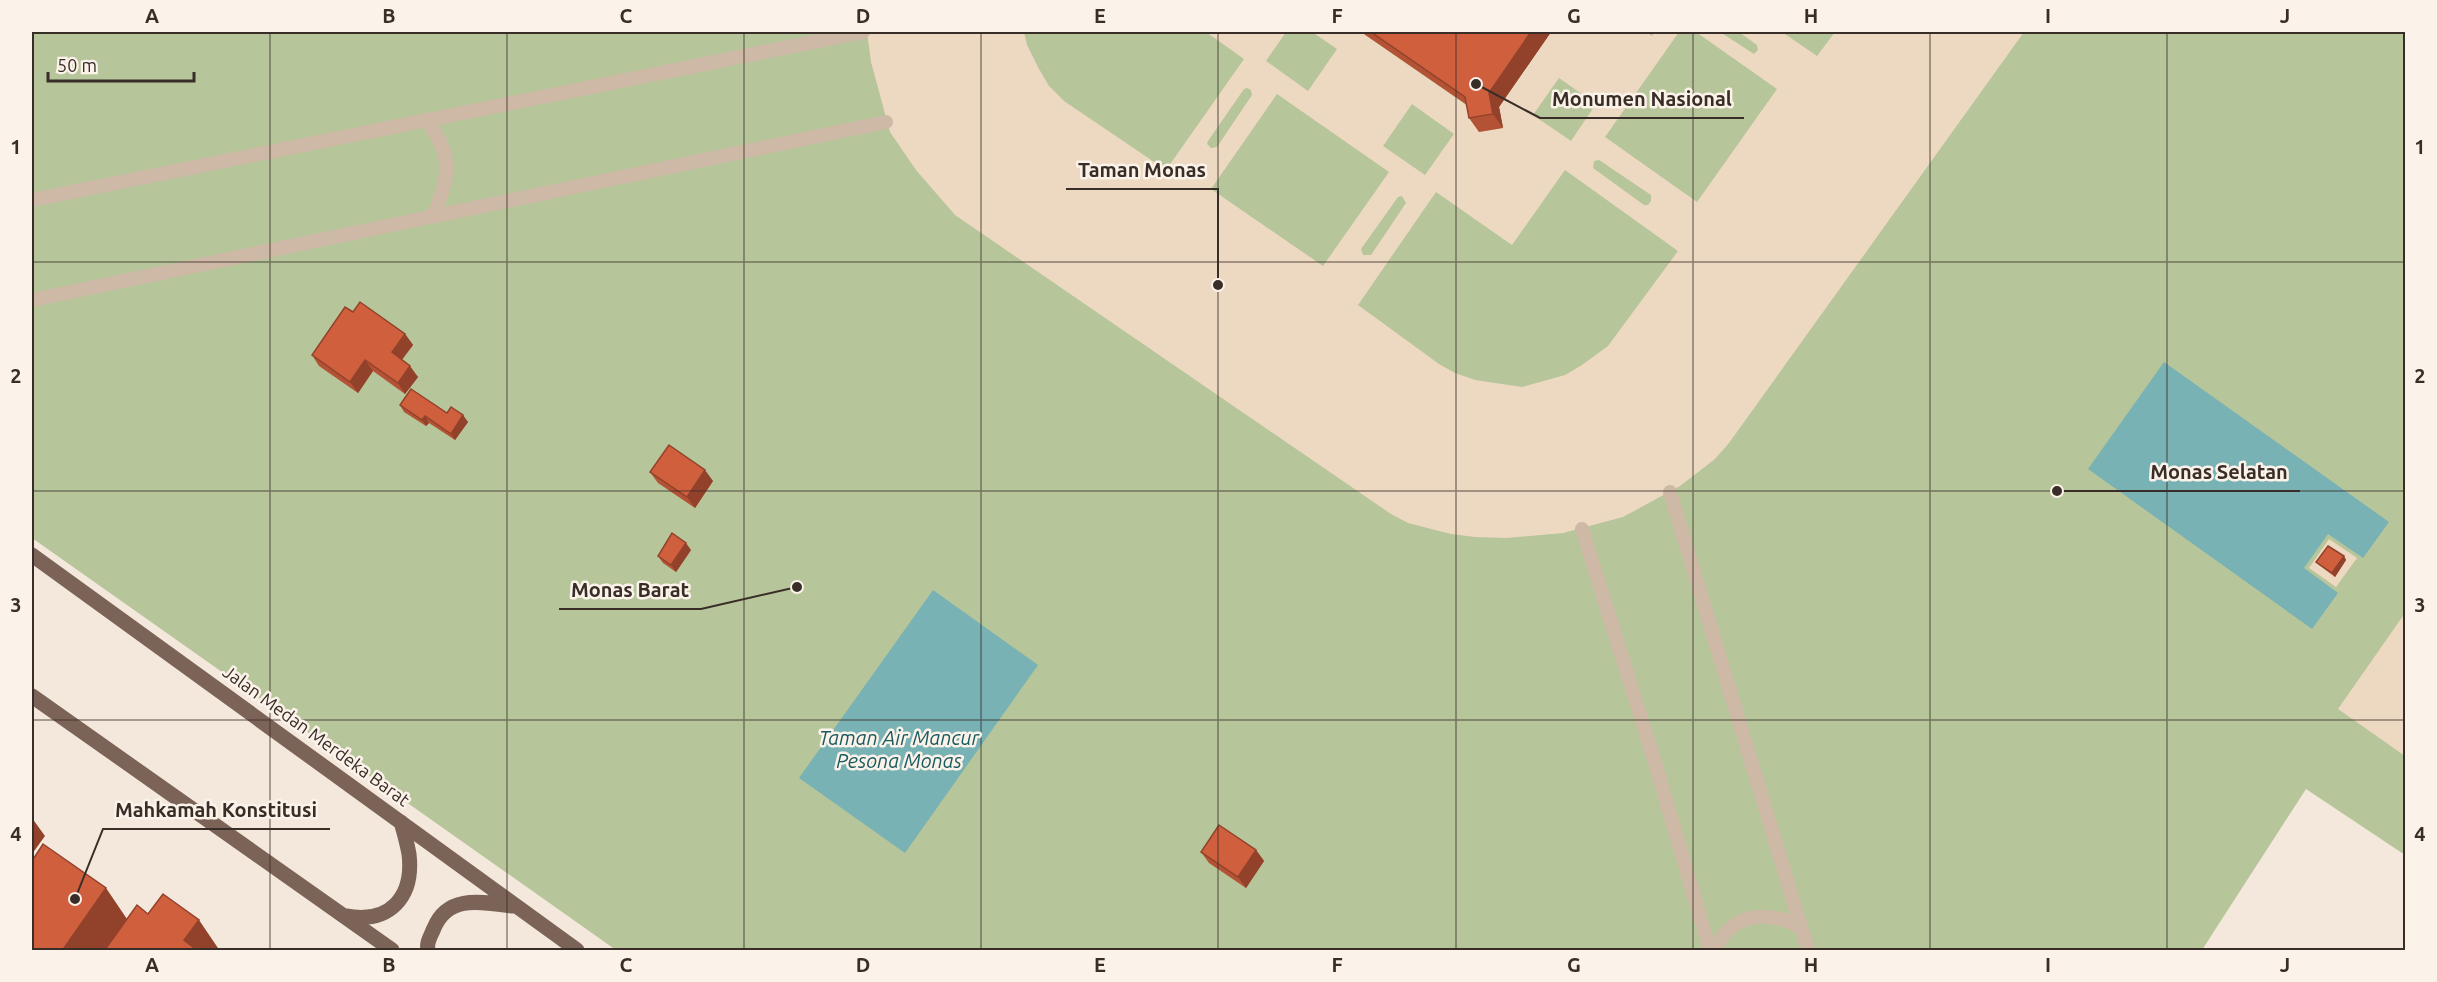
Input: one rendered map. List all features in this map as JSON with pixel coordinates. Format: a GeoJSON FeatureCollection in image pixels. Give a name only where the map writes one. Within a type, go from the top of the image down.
{"type":"FeatureCollection","features":[{"type":"Feature","properties":{"kind":"main road","name":"Jalan Medan Merdeka Barat"},"geometry":{"type":"LineString","coordinates":[[32,555],[577,951]]}},
{"type":"Feature","properties":{"kind":"main road"},"geometry":{"type":"LineString","coordinates":[[32,696],[392,951]]}},
{"type":"Feature","properties":{"kind":"main road"},"geometry":{"type":"LineString","coordinates":[[340,915],[362,919],[383,915],[402,896],[409,877],[409,854],[401,822]]}},
{"type":"Feature","properties":{"kind":"main road"},"geometry":{"type":"LineString","coordinates":[[428,951],[427,945],[436,924],[448,909],[461,902],[475,901],[516,907]]}},
{"type":"Feature","properties":{"kind":"street"},"geometry":{"type":"LineString","coordinates":[[32,200],[863,32]]}},
{"type":"Feature","properties":{"kind":"street"},"geometry":{"type":"LineString","coordinates":[[425,120],[440,138],[446,156],[446,180],[433,216]]}},
{"type":"Feature","properties":{"kind":"street"},"geometry":{"type":"LineString","coordinates":[[32,300],[886,122]]}},
{"type":"Feature","properties":{"kind":"street"},"geometry":{"type":"LineString","coordinates":[[1670,492],[1808,951]]}},
{"type":"Feature","properties":{"kind":"street"},"geometry":{"type":"LineString","coordinates":[[1582,529],[1710,951]]}},
{"type":"Feature","properties":{"kind":"street"},"geometry":{"type":"LineString","coordinates":[[1715,951],[1728,930],[1754,917],[1779,917],[1801,927]]}},
{"type":"Feature","properties":{"kind":"green space"},"geometry":{"type":"Polygon","coordinates":[[[32,32],[2405,32],[2405,855],[2306,789],[2202,950],[616,950],[32,538],[32,32]]]}},
{"type":"Feature","properties":{"kind":"shaded area"},"geometry":{"type":"Polygon","coordinates":[[[867,32],[1024,32],[1027,45],[1039,69],[1049,86],[1064,101],[1166,170],[1244,59],[1206,32],[1286,32],[1266,61],[1308,91],[1337,49],[1312,32],[1361,32],[1475,111],[1480,132],[1503,128],[1499,107],[1551,32],[1646,32],[1652,36],[1655,32],[1679,32],[1605,137],[1697,202],[1777,89],[1696,32],[1720,32],[1754,54],[1758,50],[1757,45],[1739,32],[1782,32],[1817,56],[1835,32],[2024,32],[1729,443],[1715,459],[1680,486],[1623,517],[1563,533],[1506,538],[1451,534],[1408,523],[1391,514],[955,215],[916,170],[890,132],[871,62],[867,32]],[[1559,78],[1533,115],[1571,141],[1596,104],[1559,78]],[[1244,89],[1207,144],[1211,148],[1217,147],[1252,95],[1251,90],[1244,89]],[[1277,94],[1211,189],[1323,266],[1389,172],[1277,94]],[[1412,104],[1383,146],[1425,175],[1454,134],[1412,104]],[[1599,160],[1594,161],[1593,168],[1644,205],[1648,205],[1651,201],[1651,195],[1599,160]],[[1565,170],[1512,245],[1436,192],[1358,305],[1439,364],[1475,380],[1522,387],[1565,375],[1582,365],[1608,346],[1678,251],[1565,170]],[[1402,196],[1398,197],[1361,249],[1363,255],[1371,255],[1406,203],[1402,196]]]}},
{"type":"Feature","properties":{"kind":"shaded area"},"geometry":{"type":"Polygon","coordinates":[[[2329,539],[2357,558],[2336,587],[2309,568],[2329,539]]]}},
{"type":"Feature","properties":{"kind":"shaded area"},"geometry":{"type":"Polygon","coordinates":[[[2405,613],[2405,756],[2338,709],[2405,613]]]}},
{"type":"Feature","properties":{"kind":"water"},"geometry":{"type":"Polygon","coordinates":[[[2164,362],[2389,522],[2363,558],[2328,534],[2304,568],[2338,593],[2312,629],[2088,469],[2164,362]]]}},
{"type":"Feature","properties":{"kind":"water","name":"Taman Air Mancur Pesona Monas"},"geometry":{"type":"Polygon","coordinates":[[[933,590],[1038,665],[905,853],[799,778],[933,590]]]}},
{"type":"Feature","properties":{"kind":"building"},"geometry":{"type":"Polygon","coordinates":[[[1371,32],[1531,32],[1489,93],[1493,114],[1469,118],[1465,97],[1371,32]]]}},
{"type":"Feature","properties":{"kind":"building"},"geometry":{"type":"Polygon","coordinates":[[[360,302],[405,334],[392,352],[410,366],[398,383],[365,360],[350,382],[312,355],[345,307],[353,312],[360,302]]]}},
{"type":"Feature","properties":{"kind":"building"},"geometry":{"type":"Polygon","coordinates":[[[411,389],[447,413],[451,407],[463,415],[451,434],[425,416],[422,420],[400,405],[411,389]]]}},
{"type":"Feature","properties":{"kind":"building"},"geometry":{"type":"Polygon","coordinates":[[[669,445],[705,470],[687,497],[650,472],[669,445]]]}},
{"type":"Feature","properties":{"kind":"building"},"geometry":{"type":"Polygon","coordinates":[[[672,533],[686,543],[671,565],[658,556],[672,533]]]}},
{"type":"Feature","properties":{"kind":"building"},"geometry":{"type":"Polygon","coordinates":[[[2328,546],[2344,556],[2332,573],[2316,562],[2328,546]]]}},
{"type":"Feature","properties":{"kind":"building"},"geometry":{"type":"Polygon","coordinates":[[[1219,825],[1256,850],[1238,877],[1201,852],[1219,825]]]}},
{"type":"Feature","properties":{"kind":"building"},"geometry":{"type":"Polygon","coordinates":[[[43,844],[106,888],[62,951],[32,951],[32,861],[43,844]]]}},
{"type":"Feature","properties":{"kind":"building"},"geometry":{"type":"Polygon","coordinates":[[[163,894],[199,920],[184,940],[198,951],[104,951],[137,905],[148,914],[163,894]]]}},
{"type":"Feature","properties":{"kind":"place","name":"Monumen Nasional"},"geometry":{"type":"Point","coordinates":[1476,84]}},
{"type":"Feature","properties":{"kind":"place","name":"Taman Monas"},"geometry":{"type":"Point","coordinates":[1218,285]}},
{"type":"Feature","properties":{"kind":"place","name":"Monas Selatan"},"geometry":{"type":"Point","coordinates":[2057,491]}},
{"type":"Feature","properties":{"kind":"place","name":"Monas Barat"},"geometry":{"type":"Point","coordinates":[797,587]}},
{"type":"Feature","properties":{"kind":"place","name":"Mahkamah Konstitusi"},"geometry":{"type":"Point","coordinates":[75,899]}}]}
